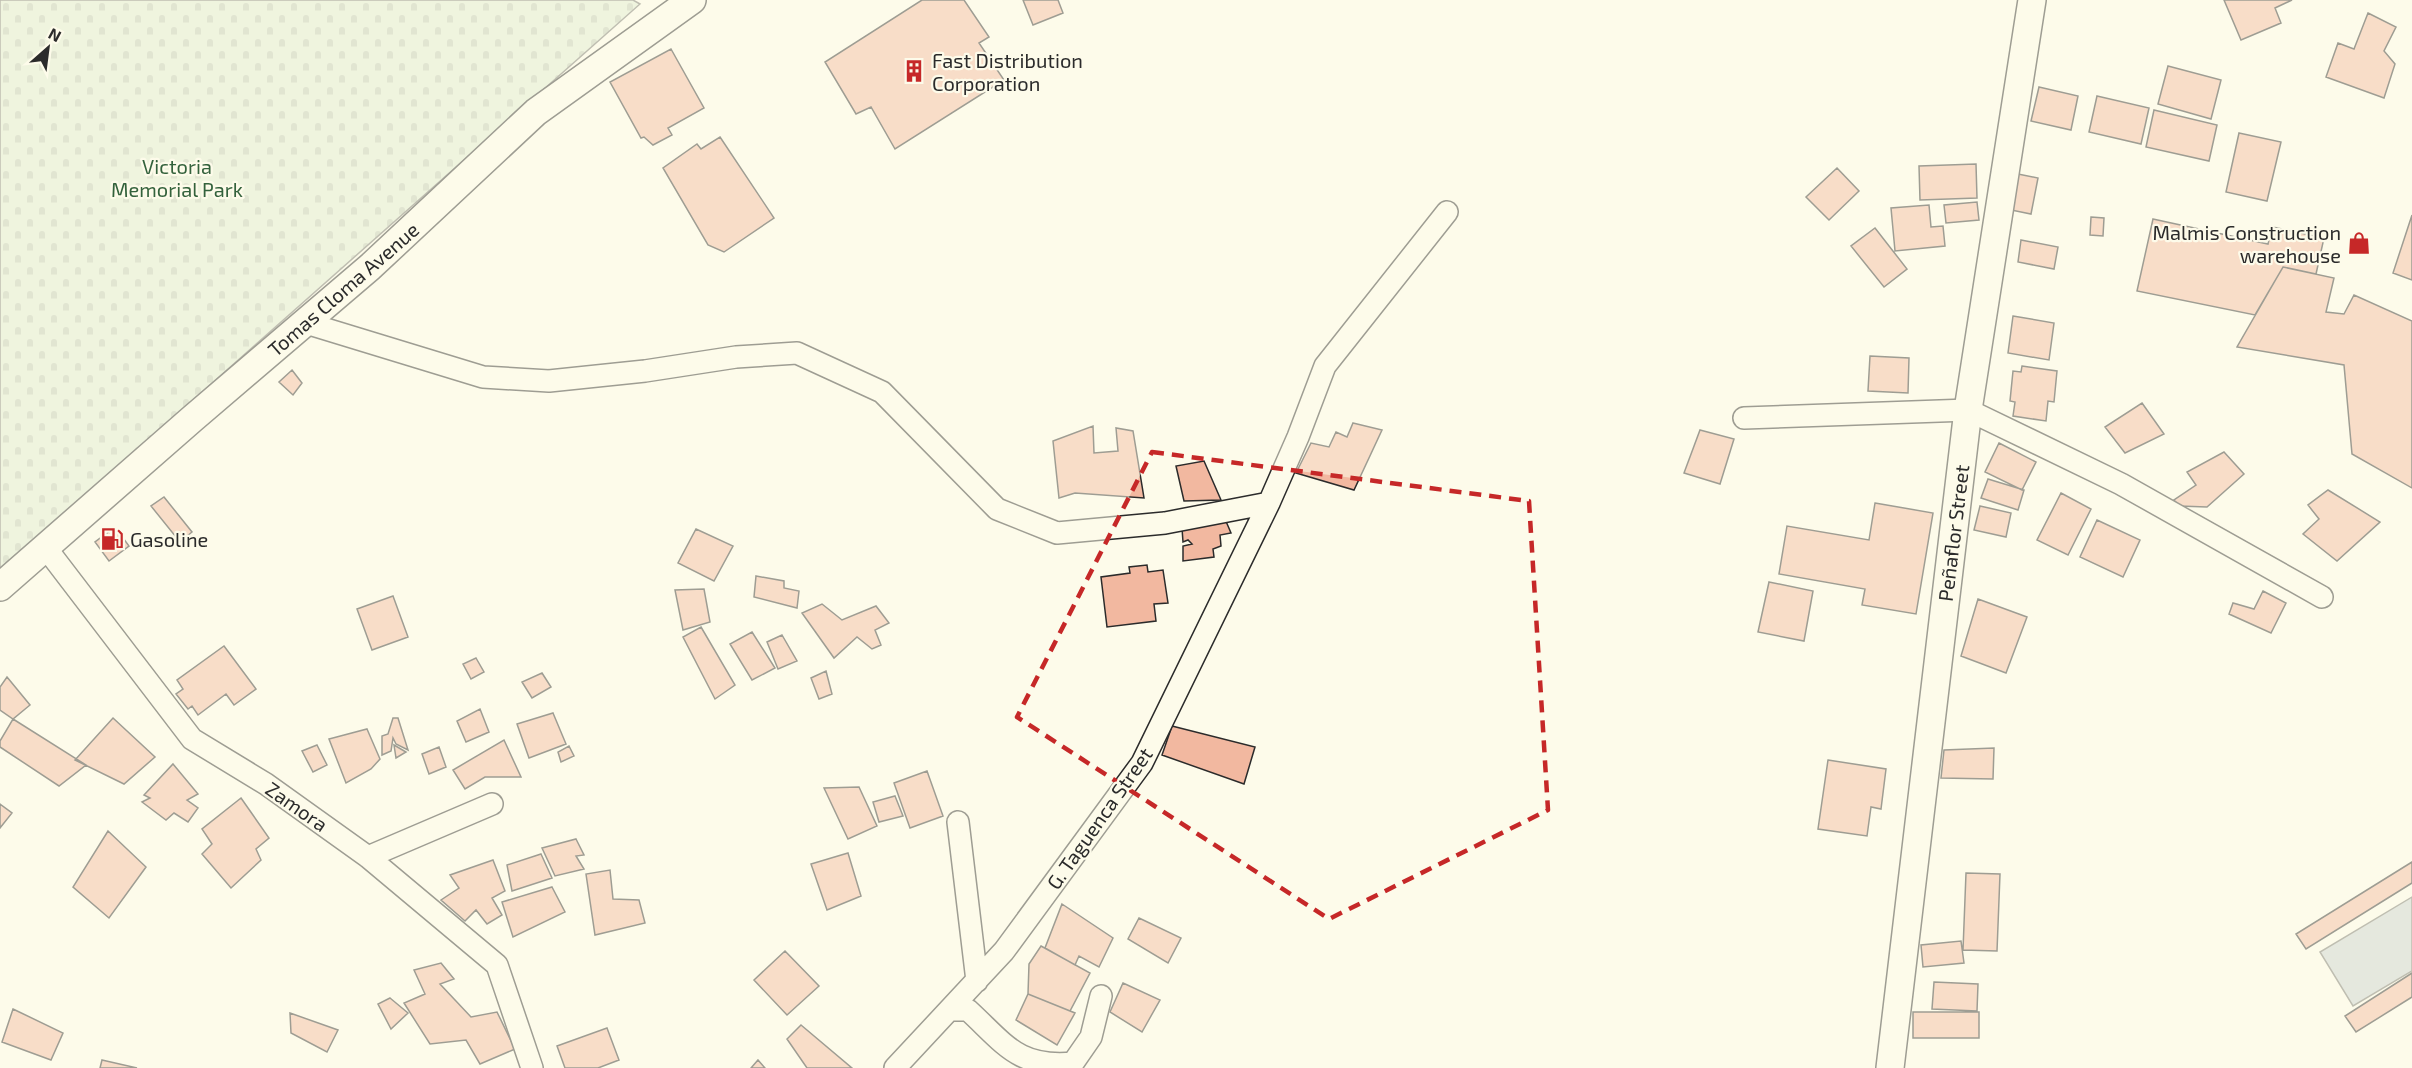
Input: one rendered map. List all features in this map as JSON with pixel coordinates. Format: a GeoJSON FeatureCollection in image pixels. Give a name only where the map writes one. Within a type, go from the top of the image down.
{"type":"FeatureCollection","features":[{"type":"Feature","properties":{"kind":"main road","name":"Tomas Cloma Avenue"},"geometry":{"type":"LineString","coordinates":[[0,586],[192,418],[370,267],[536,112],[692,0]]}},
{"type":"Feature","properties":{"kind":"main road","name":"Peñaflor Street"},"geometry":{"type":"LineString","coordinates":[[1890,1068],[1968,410],[2032,0]]}},
{"type":"Feature","properties":{"kind":"street","name":"G. Taguenca Street"},"geometry":{"type":"LineString","coordinates":[[895,1068],[1011,942],[1142,763],[1269,504],[1325,366],[1447,212]]}},
{"type":"Feature","properties":{"kind":"street"},"geometry":{"type":"LineString","coordinates":[[306,323],[483,377],[549,381],[645,371],[736,357],[797,353],[882,392],[997,509],[1057,533],[1165,523],[1269,504]]}},
{"type":"Feature","properties":{"kind":"street"},"geometry":{"type":"LineString","coordinates":[[1744,418],[1968,410],[2121,484],[2322,597]]}},
{"type":"Feature","properties":{"kind":"street","name":"Zamora"},"geometry":{"type":"LineString","coordinates":[[46,548],[192,739],[266,784],[368,857],[497,965],[532,1068]]}},
{"type":"Feature","properties":{"kind":"street"},"geometry":{"type":"LineString","coordinates":[[368,857],[492,804]]}},
{"type":"Feature","properties":{"kind":"street"},"geometry":{"type":"LineString","coordinates":[[958,822],[977,981]]}},
{"type":"Feature","properties":{"kind":"street"},"geometry":{"type":"LineString","coordinates":[[950,1010],[969,1010],[1020,1058],[1048,1066],[1073,1063],[1091,1037],[1101,996]]}},
{"type":"Feature","properties":{"kind":"highlighted area"},"geometry":{"type":"Polygon","coordinates":[[[1152,452],[1529,501],[1548,810],[1329,919],[1017,717],[1152,452]]]}},
{"type":"Feature","properties":{"kind":"green space","name":"Victoria Memorial Park"},"geometry":{"type":"Polygon","coordinates":[[[0,0],[633,0],[640,4],[0,571],[0,0]]]}},
{"type":"Feature","properties":{"kind":"shaded area"},"geometry":{"type":"Polygon","coordinates":[[[2412,897],[2412,971],[2353,1006],[2320,952],[2412,897]]]}},
{"type":"Feature","properties":{"kind":"building","name":"Fast Distribution Corporation"},"geometry":{"type":"Polygon","coordinates":[[[922,0],[964,0],[989,37],[979,43],[1004,80],[895,149],[871,107],[856,114],[825,62],[922,0]]]}},
{"type":"Feature","properties":{"kind":"building"},"geometry":{"type":"Polygon","coordinates":[[[1023,0],[1058,0],[1063,13],[1033,25],[1023,0]]]}},
{"type":"Feature","properties":{"kind":"building"},"geometry":{"type":"Polygon","coordinates":[[[2224,0],[2292,0],[2275,8],[2281,23],[2241,40],[2224,0]]]}},
{"type":"Feature","properties":{"kind":"building"},"geometry":{"type":"Polygon","coordinates":[[[2368,13],[2396,27],[2384,51],[2395,64],[2384,98],[2326,77],[2338,43],[2354,49],[2368,13]]]}},
{"type":"Feature","properties":{"kind":"building"},"geometry":{"type":"Polygon","coordinates":[[[671,49],[704,108],[668,128],[672,135],[653,145],[644,137],[641,138],[610,82],[671,49]]]}},
{"type":"Feature","properties":{"kind":"building"},"geometry":{"type":"Polygon","coordinates":[[[2168,66],[2221,80],[2211,119],[2158,104],[2168,66]]]}},
{"type":"Feature","properties":{"kind":"building"},"geometry":{"type":"Polygon","coordinates":[[[2039,87],[2078,96],[2071,130],[2031,121],[2039,87]]]}},
{"type":"Feature","properties":{"kind":"building"},"geometry":{"type":"Polygon","coordinates":[[[2097,96],[2149,108],[2141,144],[2089,132],[2097,96]]]}},
{"type":"Feature","properties":{"kind":"building"},"geometry":{"type":"Polygon","coordinates":[[[2154,110],[2217,125],[2209,161],[2146,147],[2154,110]]]}},
{"type":"Feature","properties":{"kind":"building"},"geometry":{"type":"Polygon","coordinates":[[[2239,133],[2281,142],[2267,201],[2226,192],[2239,133]]]}},
{"type":"Feature","properties":{"kind":"building"},"geometry":{"type":"Polygon","coordinates":[[[720,137],[774,218],[724,252],[708,245],[663,168],[697,144],[701,149],[720,137]]]}},
{"type":"Feature","properties":{"kind":"building"},"geometry":{"type":"Polygon","coordinates":[[[1976,164],[1977,198],[1920,200],[1919,166],[1976,164]]]}},
{"type":"Feature","properties":{"kind":"building"},"geometry":{"type":"Polygon","coordinates":[[[1837,168],[1859,191],[1829,220],[1806,197],[1837,168]]]}},
{"type":"Feature","properties":{"kind":"building"},"geometry":{"type":"Polygon","coordinates":[[[2018,174],[2038,178],[2031,214],[2011,210],[2018,174]]]}},
{"type":"Feature","properties":{"kind":"building"},"geometry":{"type":"Polygon","coordinates":[[[1977,202],[1979,220],[1946,223],[1944,205],[1977,202]]]}},
{"type":"Feature","properties":{"kind":"building"},"geometry":{"type":"Polygon","coordinates":[[[1929,205],[1931,227],[1943,226],[1945,246],[1895,251],[1891,208],[1929,205]]]}},
{"type":"Feature","properties":{"kind":"building"},"geometry":{"type":"Polygon","coordinates":[[[2412,215],[2412,280],[2393,273],[2412,215]]]}},
{"type":"Feature","properties":{"kind":"building"},"geometry":{"type":"Polygon","coordinates":[[[2091,217],[2104,218],[2103,236],[2090,235],[2091,217]]]}},
{"type":"Feature","properties":{"kind":"building"},"geometry":{"type":"Polygon","coordinates":[[[2153,219],[2268,244],[2272,227],[2324,238],[2316,274],[2283,267],[2255,315],[2137,291],[2153,219]]]}},
{"type":"Feature","properties":{"kind":"building"},"geometry":{"type":"Polygon","coordinates":[[[1875,228],[1907,269],[1884,287],[1851,246],[1875,228]]]}},
{"type":"Feature","properties":{"kind":"building"},"geometry":{"type":"Polygon","coordinates":[[[2021,240],[2058,247],[2054,269],[2018,262],[2021,240]]]}},
{"type":"Feature","properties":{"kind":"building"},"geometry":{"type":"Polygon","coordinates":[[[2283,267],[2334,278],[2326,312],[2344,314],[2354,295],[2412,321],[2412,488],[2352,454],[2344,365],[2237,347],[2283,267]]]}},
{"type":"Feature","properties":{"kind":"building"},"geometry":{"type":"Polygon","coordinates":[[[2013,316],[2054,323],[2049,360],[2008,353],[2013,316]]]}},
{"type":"Feature","properties":{"kind":"building"},"geometry":{"type":"Polygon","coordinates":[[[1870,356],[1909,358],[1908,393],[1868,391],[1870,356]]]}},
{"type":"Feature","properties":{"kind":"building"},"geometry":{"type":"Polygon","coordinates":[[[2022,366],[2057,371],[2054,402],[2048,401],[2046,421],[2013,416],[2015,402],[2010,401],[2013,371],[2021,372],[2022,366]]]}},
{"type":"Feature","properties":{"kind":"building"},"geometry":{"type":"Polygon","coordinates":[[[292,370],[302,383],[293,395],[279,382],[292,370]]]}},
{"type":"Feature","properties":{"kind":"building"},"geometry":{"type":"Polygon","coordinates":[[[2142,403],[2164,434],[2125,453],[2105,427],[2142,403]]]}},
{"type":"Feature","properties":{"kind":"building"},"geometry":{"type":"Polygon","coordinates":[[[1353,423],[1382,430],[1354,490],[1296,473],[1311,443],[1329,447],[1336,432],[1347,437],[1353,423]]]}},
{"type":"Feature","properties":{"kind":"building"},"geometry":{"type":"Polygon","coordinates":[[[1093,426],[1094,453],[1118,451],[1116,428],[1133,431],[1144,498],[1075,493],[1059,498],[1053,441],[1093,426]]]}},
{"type":"Feature","properties":{"kind":"building"},"geometry":{"type":"Polygon","coordinates":[[[1700,430],[1734,439],[1720,484],[1684,473],[1700,430]]]}},
{"type":"Feature","properties":{"kind":"building"},"geometry":{"type":"Polygon","coordinates":[[[1999,443],[2036,462],[2022,490],[1985,472],[1999,443]]]}},
{"type":"Feature","properties":{"kind":"building"},"geometry":{"type":"Polygon","coordinates":[[[2224,452],[2244,474],[2207,507],[2179,506],[2174,500],[2196,485],[2187,472],[2224,452]]]}},
{"type":"Feature","properties":{"kind":"building"},"geometry":{"type":"Polygon","coordinates":[[[1204,461],[1221,500],[1184,501],[1176,466],[1204,461]]]}},
{"type":"Feature","properties":{"kind":"building"},"geometry":{"type":"Polygon","coordinates":[[[1988,479],[2024,490],[2018,510],[1981,498],[1988,479]]]}},
{"type":"Feature","properties":{"kind":"building"},"geometry":{"type":"Polygon","coordinates":[[[2328,490],[2380,522],[2337,561],[2303,534],[2319,519],[2308,505],[2328,490]]]}},
{"type":"Feature","properties":{"kind":"building"},"geometry":{"type":"Polygon","coordinates":[[[2061,493],[2091,509],[2068,555],[2037,540],[2061,493]]]}},
{"type":"Feature","properties":{"kind":"building"},"geometry":{"type":"Polygon","coordinates":[[[164,497],[192,532],[180,542],[151,506],[164,497]]]}},
{"type":"Feature","properties":{"kind":"building"},"geometry":{"type":"Polygon","coordinates":[[[1875,503],[1933,513],[1916,614],[1862,605],[1865,589],[1779,574],[1787,526],[1869,540],[1875,503]]]}},
{"type":"Feature","properties":{"kind":"building"},"geometry":{"type":"Polygon","coordinates":[[[1980,506],[2011,513],[2006,537],[1974,530],[1980,506]]]}},
{"type":"Feature","properties":{"kind":"building"},"geometry":{"type":"Polygon","coordinates":[[[1225,519],[1231,533],[1220,535],[1221,546],[1213,549],[1214,557],[1183,561],[1183,546],[1192,544],[1188,540],[1183,542],[1182,528],[1225,519]]]}},
{"type":"Feature","properties":{"kind":"building"},"geometry":{"type":"Polygon","coordinates":[[[2097,520],[2140,540],[2123,577],[2080,557],[2097,520]]]}},
{"type":"Feature","properties":{"kind":"building"},"geometry":{"type":"Polygon","coordinates":[[[115,527],[129,546],[109,561],[95,542],[115,527]]]}},
{"type":"Feature","properties":{"kind":"building"},"geometry":{"type":"Polygon","coordinates":[[[696,529],[733,546],[714,581],[678,563],[696,529]]]}},
{"type":"Feature","properties":{"kind":"building"},"geometry":{"type":"Polygon","coordinates":[[[1147,565],[1148,572],[1163,570],[1168,603],[1154,604],[1156,621],[1107,627],[1101,577],[1130,573],[1129,567],[1147,565]]]}},
{"type":"Feature","properties":{"kind":"building"},"geometry":{"type":"Polygon","coordinates":[[[756,576],[784,581],[784,588],[799,591],[797,608],[754,597],[756,576]]]}},
{"type":"Feature","properties":{"kind":"building"},"geometry":{"type":"Polygon","coordinates":[[[1769,582],[1813,591],[1804,641],[1758,632],[1769,582]]]}},
{"type":"Feature","properties":{"kind":"building"},"geometry":{"type":"Polygon","coordinates":[[[704,589],[710,622],[683,630],[675,590],[704,589]]]}},
{"type":"Feature","properties":{"kind":"building"},"geometry":{"type":"Polygon","coordinates":[[[2263,591],[2286,603],[2271,633],[2229,614],[2233,603],[2254,609],[2263,591]]]}},
{"type":"Feature","properties":{"kind":"building"},"geometry":{"type":"Polygon","coordinates":[[[393,596],[408,637],[372,650],[357,609],[393,596]]]}},
{"type":"Feature","properties":{"kind":"building"},"geometry":{"type":"Polygon","coordinates":[[[1978,599],[2027,617],[2006,673],[1961,656],[1978,599]]]}},
{"type":"Feature","properties":{"kind":"building"},"geometry":{"type":"Polygon","coordinates":[[[822,604],[842,620],[876,606],[889,623],[875,630],[881,645],[872,649],[857,637],[834,658],[802,613],[822,604]]]}},
{"type":"Feature","properties":{"kind":"building"},"geometry":{"type":"Polygon","coordinates":[[[701,627],[735,685],[715,699],[683,637],[701,627]]]}},
{"type":"Feature","properties":{"kind":"building"},"geometry":{"type":"Polygon","coordinates":[[[752,632],[775,668],[752,680],[730,644],[752,632]]]}},
{"type":"Feature","properties":{"kind":"building"},"geometry":{"type":"Polygon","coordinates":[[[782,635],[797,661],[778,669],[767,642],[782,635]]]}},
{"type":"Feature","properties":{"kind":"building"},"geometry":{"type":"Polygon","coordinates":[[[224,646],[256,689],[234,705],[226,694],[198,715],[192,706],[188,709],[176,694],[183,689],[177,680],[224,646]]]}},
{"type":"Feature","properties":{"kind":"building"},"geometry":{"type":"Polygon","coordinates":[[[476,658],[484,672],[471,679],[463,664],[476,658]]]}},
{"type":"Feature","properties":{"kind":"building"},"geometry":{"type":"Polygon","coordinates":[[[826,671],[832,694],[819,699],[811,678],[826,671]]]}},
{"type":"Feature","properties":{"kind":"building"},"geometry":{"type":"Polygon","coordinates":[[[542,673],[551,687],[532,698],[522,682],[542,673]]]}},
{"type":"Feature","properties":{"kind":"building"},"geometry":{"type":"Polygon","coordinates":[[[7,677],[30,705],[13,719],[0,710],[0,687],[7,677]]]}},
{"type":"Feature","properties":{"kind":"building"},"geometry":{"type":"Polygon","coordinates":[[[480,709],[489,732],[466,742],[457,721],[480,709]]]}},
{"type":"Feature","properties":{"kind":"building"},"geometry":{"type":"Polygon","coordinates":[[[553,713],[566,744],[529,758],[517,724],[553,713]]]}},
{"type":"Feature","properties":{"kind":"building"},"geometry":{"type":"Polygon","coordinates":[[[113,718],[155,757],[124,784],[75,760],[113,718]]]}},
{"type":"Feature","properties":{"kind":"building"},"geometry":{"type":"Polygon","coordinates":[[[393,718],[398,718],[408,750],[396,744],[393,738],[391,751],[382,755],[382,736],[388,734],[393,718]]]}},
{"type":"Feature","properties":{"kind":"building"},"geometry":{"type":"Polygon","coordinates":[[[13,719],[86,765],[59,786],[0,747],[0,741],[13,719]]]}},
{"type":"Feature","properties":{"kind":"building"},"geometry":{"type":"Polygon","coordinates":[[[1172,726],[1255,747],[1244,784],[1162,755],[1172,726]]]}},
{"type":"Feature","properties":{"kind":"building"},"geometry":{"type":"Polygon","coordinates":[[[367,729],[380,759],[371,769],[346,783],[329,739],[367,729]]]}},
{"type":"Feature","properties":{"kind":"building"},"geometry":{"type":"Polygon","coordinates":[[[504,740],[521,777],[485,777],[465,789],[453,770],[504,740]]]}},
{"type":"Feature","properties":{"kind":"building"},"geometry":{"type":"Polygon","coordinates":[[[317,745],[327,765],[313,772],[302,751],[317,745]]]}},
{"type":"Feature","properties":{"kind":"building"},"geometry":{"type":"Polygon","coordinates":[[[394,745],[406,752],[396,758],[394,745]]]}},
{"type":"Feature","properties":{"kind":"building"},"geometry":{"type":"Polygon","coordinates":[[[569,746],[574,756],[561,762],[558,752],[569,746]]]}},
{"type":"Feature","properties":{"kind":"building"},"geometry":{"type":"Polygon","coordinates":[[[439,747],[446,767],[429,774],[422,754],[439,747]]]}},
{"type":"Feature","properties":{"kind":"building"},"geometry":{"type":"Polygon","coordinates":[[[1994,748],[1993,779],[1941,778],[1944,750],[1994,748]]]}},
{"type":"Feature","properties":{"kind":"building"},"geometry":{"type":"Polygon","coordinates":[[[1828,760],[1886,769],[1881,809],[1871,807],[1867,836],[1818,829],[1828,760]]]}},
{"type":"Feature","properties":{"kind":"building"},"geometry":{"type":"Polygon","coordinates":[[[173,764],[198,794],[187,800],[198,808],[188,822],[174,813],[166,820],[142,802],[150,798],[144,795],[173,764]]]}},
{"type":"Feature","properties":{"kind":"building"},"geometry":{"type":"Polygon","coordinates":[[[927,771],[943,816],[910,828],[894,783],[927,771]]]}},
{"type":"Feature","properties":{"kind":"building"},"geometry":{"type":"Polygon","coordinates":[[[859,787],[877,826],[848,839],[824,788],[859,787]]]}},
{"type":"Feature","properties":{"kind":"building"},"geometry":{"type":"Polygon","coordinates":[[[895,796],[903,816],[879,822],[873,802],[895,796]]]}},
{"type":"Feature","properties":{"kind":"building"},"geometry":{"type":"Polygon","coordinates":[[[241,798],[269,838],[256,849],[261,860],[231,888],[202,854],[212,844],[202,829],[241,798]]]}},
{"type":"Feature","properties":{"kind":"building"},"geometry":{"type":"Polygon","coordinates":[[[0,804],[12,813],[0,828],[0,804]]]}},
{"type":"Feature","properties":{"kind":"building"},"geometry":{"type":"Polygon","coordinates":[[[108,831],[146,867],[109,918],[73,887],[108,831]]]}},
{"type":"Feature","properties":{"kind":"building"},"geometry":{"type":"Polygon","coordinates":[[[576,839],[584,855],[576,856],[584,869],[555,876],[542,848],[576,839]]]}},
{"type":"Feature","properties":{"kind":"building"},"geometry":{"type":"Polygon","coordinates":[[[848,853],[861,896],[827,910],[811,864],[848,853]]]}},
{"type":"Feature","properties":{"kind":"building"},"geometry":{"type":"Polygon","coordinates":[[[541,854],[552,878],[512,891],[507,865],[541,854]]]}},
{"type":"Feature","properties":{"kind":"building"},"geometry":{"type":"Polygon","coordinates":[[[493,860],[505,891],[492,898],[502,915],[487,924],[476,910],[465,921],[441,900],[459,888],[450,875],[493,860]]]}},
{"type":"Feature","properties":{"kind":"building"},"geometry":{"type":"Polygon","coordinates":[[[2412,862],[2412,883],[2306,949],[2296,934],[2412,862]]]}},
{"type":"Feature","properties":{"kind":"building"},"geometry":{"type":"Polygon","coordinates":[[[610,870],[613,899],[639,900],[645,923],[595,935],[586,874],[610,870]]]}},
{"type":"Feature","properties":{"kind":"building"},"geometry":{"type":"Polygon","coordinates":[[[1966,873],[2000,874],[1997,951],[1963,950],[1966,873]]]}},
{"type":"Feature","properties":{"kind":"building"},"geometry":{"type":"Polygon","coordinates":[[[552,887],[565,912],[513,937],[502,902],[552,887]]]}},
{"type":"Feature","properties":{"kind":"building"},"geometry":{"type":"Polygon","coordinates":[[[1062,904],[1113,938],[1099,967],[1079,956],[1075,965],[1045,948],[1062,904]]]}},
{"type":"Feature","properties":{"kind":"building"},"geometry":{"type":"Polygon","coordinates":[[[1139,918],[1181,938],[1168,963],[1128,939],[1139,918]]]}},
{"type":"Feature","properties":{"kind":"building"},"geometry":{"type":"Polygon","coordinates":[[[1961,941],[1964,963],[1923,967],[1921,945],[1961,941]]]}},
{"type":"Feature","properties":{"kind":"building"},"geometry":{"type":"Polygon","coordinates":[[[1041,946],[1090,973],[1070,1011],[1028,994],[1029,964],[1041,946]]]}},
{"type":"Feature","properties":{"kind":"building"},"geometry":{"type":"Polygon","coordinates":[[[785,951],[819,986],[787,1015],[754,980],[785,951]]]}},
{"type":"Feature","properties":{"kind":"building"},"geometry":{"type":"Polygon","coordinates":[[[441,963],[454,979],[440,984],[471,1017],[497,1012],[515,1049],[480,1064],[466,1040],[430,1044],[404,1003],[425,994],[414,970],[441,963]]]}},
{"type":"Feature","properties":{"kind":"building"},"geometry":{"type":"Polygon","coordinates":[[[2412,973],[2412,997],[2356,1032],[2345,1016],[2412,973]]]}},
{"type":"Feature","properties":{"kind":"building"},"geometry":{"type":"Polygon","coordinates":[[[1934,982],[1978,984],[1977,1011],[1932,1009],[1934,982]]]}},
{"type":"Feature","properties":{"kind":"building"},"geometry":{"type":"Polygon","coordinates":[[[1123,983],[1160,1000],[1142,1032],[1110,1012],[1123,983]]]}},
{"type":"Feature","properties":{"kind":"building"},"geometry":{"type":"Polygon","coordinates":[[[1028,994],[1075,1013],[1057,1045],[1016,1020],[1028,994]]]}},
{"type":"Feature","properties":{"kind":"building"},"geometry":{"type":"Polygon","coordinates":[[[390,998],[408,1013],[391,1029],[378,1004],[390,998]]]}},
{"type":"Feature","properties":{"kind":"building"},"geometry":{"type":"Polygon","coordinates":[[[13,1009],[63,1033],[51,1060],[2,1042],[13,1009]]]}},
{"type":"Feature","properties":{"kind":"building"},"geometry":{"type":"Polygon","coordinates":[[[1913,1012],[1979,1012],[1979,1038],[1913,1038],[1913,1012]]]}},
{"type":"Feature","properties":{"kind":"building"},"geometry":{"type":"Polygon","coordinates":[[[290,1013],[338,1030],[327,1052],[291,1033],[290,1013]]]}},
{"type":"Feature","properties":{"kind":"building"},"geometry":{"type":"Polygon","coordinates":[[[801,1025],[852,1068],[807,1068],[787,1039],[801,1025]]]}},
{"type":"Feature","properties":{"kind":"building"},"geometry":{"type":"Polygon","coordinates":[[[607,1028],[619,1060],[598,1068],[565,1068],[557,1046],[607,1028]]]}},
{"type":"Feature","properties":{"kind":"building"},"geometry":{"type":"Polygon","coordinates":[[[102,1060],[137,1068],[100,1068],[102,1060]]]}},
{"type":"Feature","properties":{"kind":"building"},"geometry":{"type":"Polygon","coordinates":[[[758,1060],[765,1068],[751,1068],[758,1060]]]}},
{"type":"Feature","properties":{"kind":"place","name":"Fast Distribution Corporation"},"geometry":{"type":"Point","coordinates":[914,71]}},
{"type":"Feature","properties":{"kind":"place","name":"Malmis Construction warehouse"},"geometry":{"type":"Point","coordinates":[2359,243]}},
{"type":"Feature","properties":{"kind":"place","name":"Gasoline"},"geometry":{"type":"Point","coordinates":[112,539]}}]}
